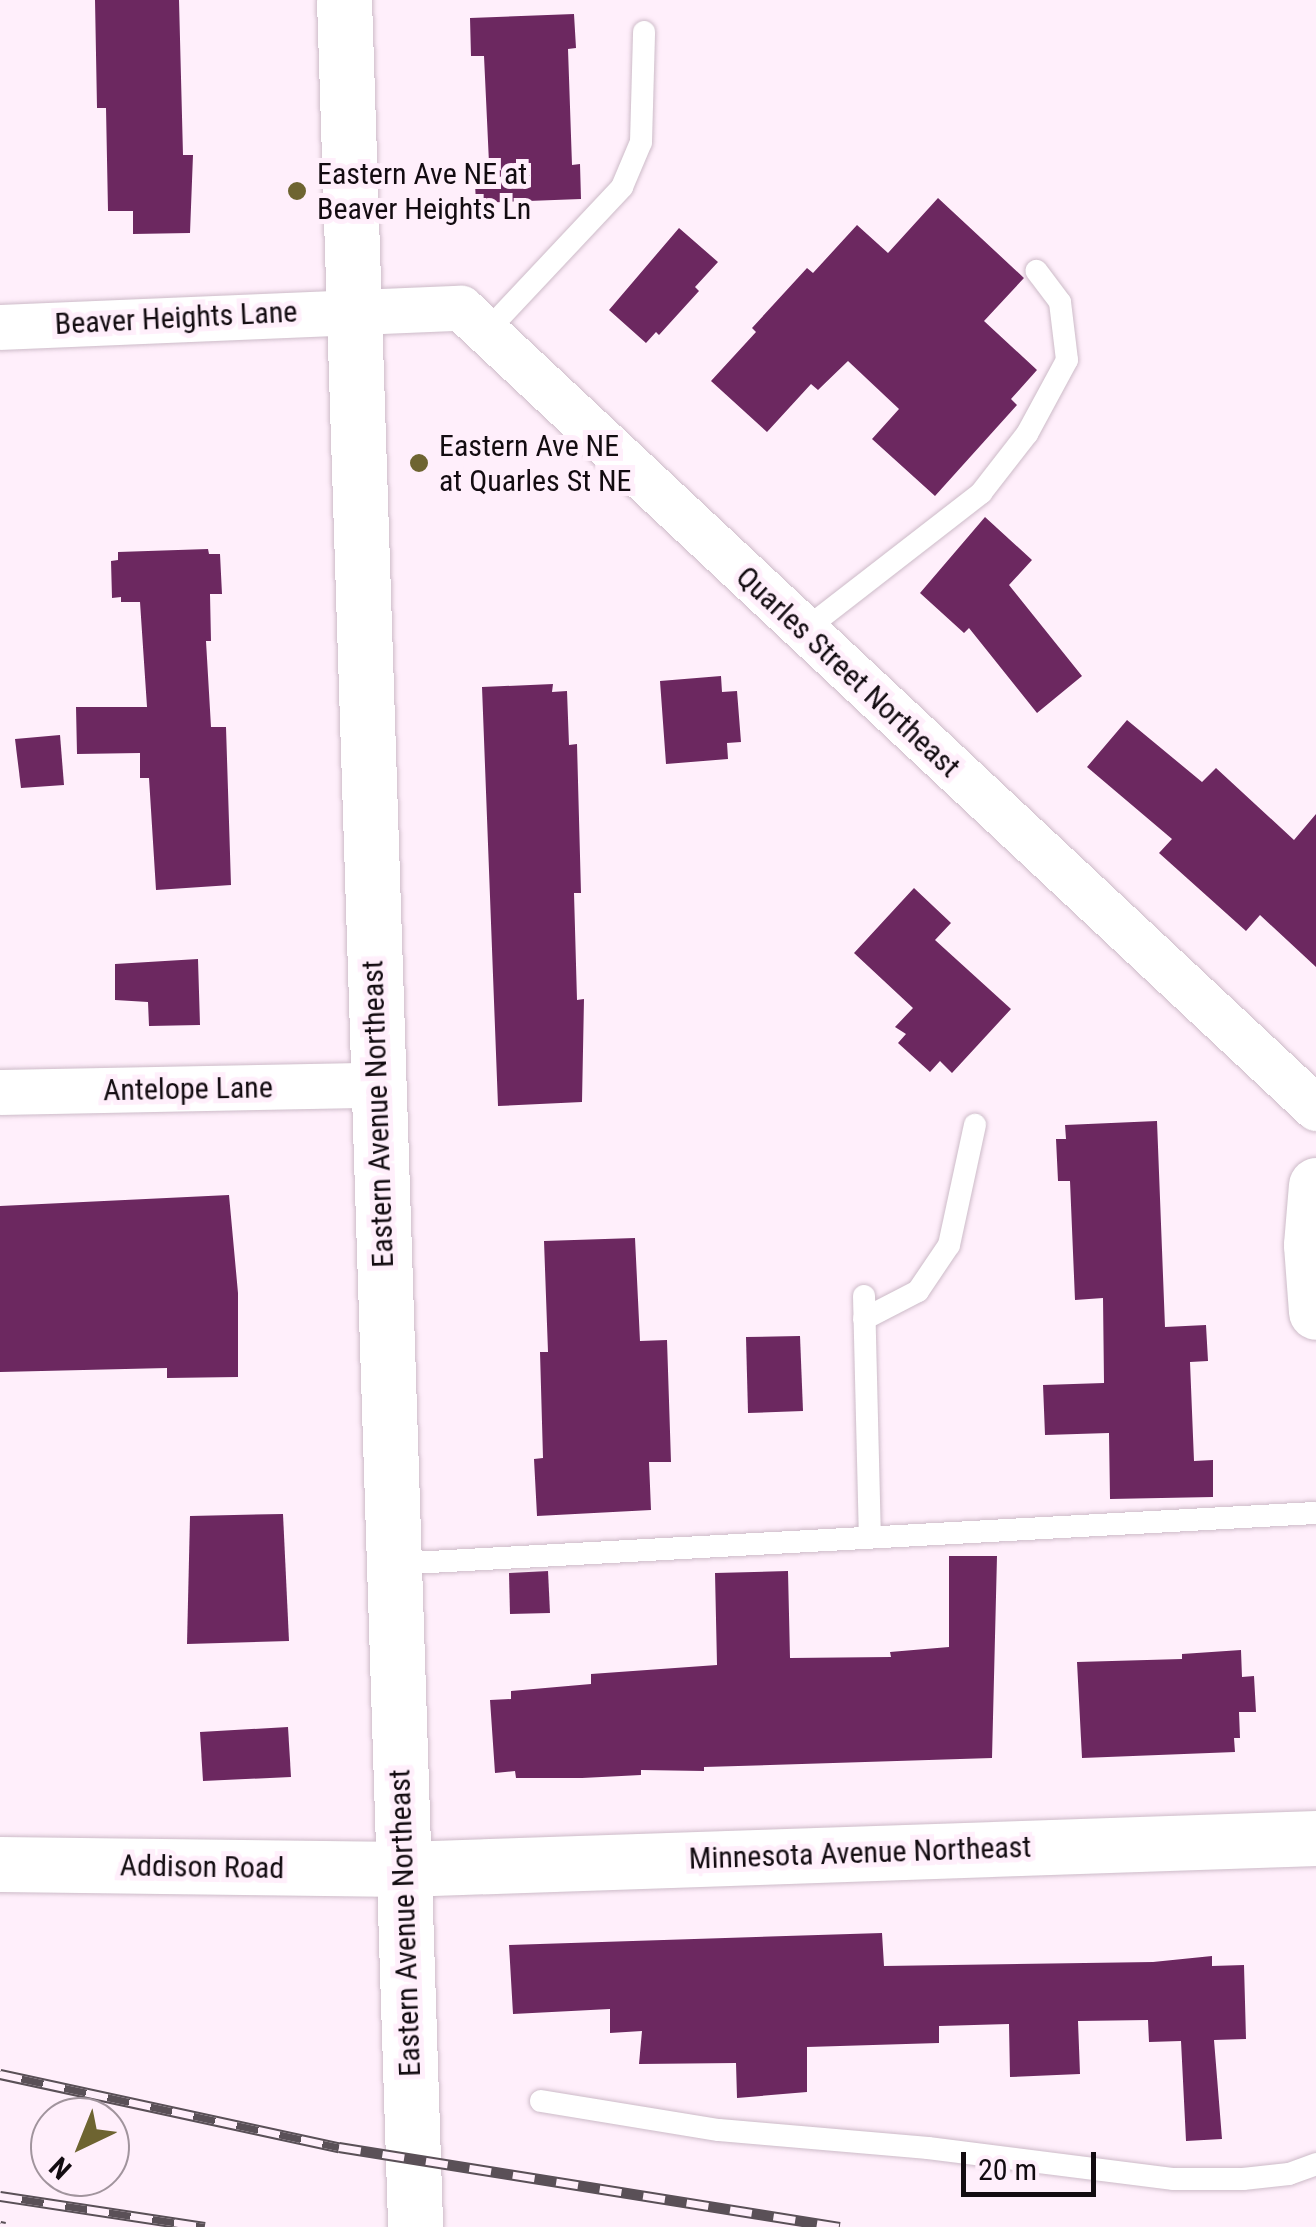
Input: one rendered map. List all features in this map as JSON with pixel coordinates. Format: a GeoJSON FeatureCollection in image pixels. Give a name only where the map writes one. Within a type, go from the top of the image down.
{"type":"FeatureCollection","features":[{"type":"Feature","properties":{"kind":"main road","name":"Eastern Avenue Northeast"},"geometry":{"type":"LineString","coordinates":[[344,0],[415,2227]]}},
{"type":"Feature","properties":{"kind":"main road"},"geometry":{"type":"LineString","coordinates":[[1316,1184],[1312,1245],[1316,1312]]}},
{"type":"Feature","properties":{"kind":"main road","name":"Minnesota Avenue Northeast"},"geometry":{"type":"LineString","coordinates":[[404,1869],[1316,1838]]}},
{"type":"Feature","properties":{"kind":"main road","name":"Addison Road"},"geometry":{"type":"LineString","coordinates":[[0,1864],[404,1869]]}},
{"type":"Feature","properties":{"kind":"street","name":"Quarles Street Northeast"},"geometry":{"type":"LineString","coordinates":[[352,309],[461,308],[802,632],[1316,1108]]}},
{"type":"Feature","properties":{"kind":"street","name":"Beaver Heights Lane"},"geometry":{"type":"LineString","coordinates":[[0,327],[352,309]]}},
{"type":"Feature","properties":{"kind":"street","name":"Antelope Lane"},"geometry":{"type":"LineString","coordinates":[[0,1092],[377,1086]]}},
{"type":"Feature","properties":{"kind":"lane"},"geometry":{"type":"LineString","coordinates":[[486,332],[622,187],[641,142],[644,32]]}},
{"type":"Feature","properties":{"kind":"lane"},"geometry":{"type":"LineString","coordinates":[[802,632],[981,493],[1027,434],[1067,360],[1060,302],[1038,271]]}},
{"type":"Feature","properties":{"kind":"lane"},"geometry":{"type":"LineString","coordinates":[[870,1538],[864,1307],[918,1291],[949,1245],[975,1125]]}},
{"type":"Feature","properties":{"kind":"lane"},"geometry":{"type":"LineString","coordinates":[[394,1564],[1316,1513]]}},
{"type":"Feature","properties":{"kind":"lane"},"geometry":{"type":"LineString","coordinates":[[541,2101],[718,2130],[928,2148],[1174,2179],[1243,2179],[1289,2174],[1316,2164]]}},
{"type":"Feature","properties":{"kind":"building"},"geometry":{"type":"Polygon","coordinates":[[[95,0],[179,0],[183,155],[193,155],[190,233],[133,234],[133,211],[108,211],[106,108],[97,108],[95,0]]]}},
{"type":"Feature","properties":{"kind":"building"},"geometry":{"type":"Polygon","coordinates":[[[574,14],[576,48],[568,49],[572,165],[580,164],[581,199],[476,203],[474,164],[489,163],[484,56],[471,56],[470,18],[574,14]]]}},
{"type":"Feature","properties":{"kind":"building"},"geometry":{"type":"Polygon","coordinates":[[[938,198],[1024,278],[984,321],[1037,370],[1011,399],[1017,405],[935,496],[872,439],[899,409],[848,361],[818,390],[811,384],[767,432],[711,381],[756,332],[752,328],[807,268],[813,273],[857,225],[888,253],[938,198]]]}},
{"type":"Feature","properties":{"kind":"building"},"geometry":{"type":"Polygon","coordinates":[[[679,228],[718,262],[695,287],[699,291],[659,335],[656,332],[646,343],[609,310],[679,228]]]}},
{"type":"Feature","properties":{"kind":"building"},"geometry":{"type":"Polygon","coordinates":[[[985,517],[1032,560],[1009,585],[1082,676],[1037,713],[969,628],[964,633],[920,593],[985,517]]]}},
{"type":"Feature","properties":{"kind":"building"},"geometry":{"type":"Polygon","coordinates":[[[208,549],[209,554],[220,554],[222,594],[210,594],[211,641],[206,641],[211,727],[226,727],[231,885],[156,890],[149,778],[140,778],[140,753],[77,754],[76,707],[147,707],[140,602],[112,598],[111,561],[118,560],[118,552],[208,549]]]}},
{"type":"Feature","properties":{"kind":"building"},"geometry":{"type":"Polygon","coordinates":[[[721,676],[722,692],[737,691],[741,742],[727,743],[728,759],[666,764],[660,681],[721,676]]]}},
{"type":"Feature","properties":{"kind":"building"},"geometry":{"type":"Polygon","coordinates":[[[553,684],[552,692],[567,691],[569,745],[577,744],[581,893],[574,893],[577,1000],[584,999],[582,1102],[498,1106],[482,687],[553,684]]]}},
{"type":"Feature","properties":{"kind":"building"},"geometry":{"type":"Polygon","coordinates":[[[1127,720],[1202,782],[1216,768],[1294,840],[1316,814],[1316,967],[1260,915],[1246,931],[1159,853],[1172,839],[1087,767],[1127,720]]]}},
{"type":"Feature","properties":{"kind":"building"},"geometry":{"type":"Polygon","coordinates":[[[60,735],[64,785],[21,788],[15,739],[60,735]]]}},
{"type":"Feature","properties":{"kind":"building"},"geometry":{"type":"Polygon","coordinates":[[[914,888],[951,923],[935,940],[1011,1009],[952,1073],[940,1061],[930,1072],[898,1043],[906,1034],[895,1027],[913,1008],[854,953],[914,888]]]}},
{"type":"Feature","properties":{"kind":"building"},"geometry":{"type":"Polygon","coordinates":[[[198,959],[200,1025],[149,1026],[148,1002],[115,1000],[115,964],[198,959]]]}},
{"type":"Feature","properties":{"kind":"building"},"geometry":{"type":"Polygon","coordinates":[[[1157,1121],[1165,1327],[1206,1325],[1208,1361],[1190,1362],[1194,1461],[1213,1460],[1213,1497],[1110,1499],[1109,1433],[1045,1435],[1043,1385],[1104,1383],[1103,1298],[1075,1300],[1070,1181],[1058,1181],[1056,1139],[1066,1139],[1065,1125],[1157,1121]]]}},
{"type":"Feature","properties":{"kind":"building"},"geometry":{"type":"Polygon","coordinates":[[[229,1195],[238,1293],[238,1377],[167,1378],[167,1368],[0,1372],[0,1206],[229,1195]]]}},
{"type":"Feature","properties":{"kind":"building"},"geometry":{"type":"Polygon","coordinates":[[[635,1238],[640,1341],[667,1340],[671,1462],[649,1462],[651,1510],[537,1516],[534,1459],[543,1458],[540,1352],[548,1352],[544,1241],[635,1238]]]}},
{"type":"Feature","properties":{"kind":"building"},"geometry":{"type":"Polygon","coordinates":[[[800,1336],[803,1411],[748,1413],[746,1337],[800,1336]]]}},
{"type":"Feature","properties":{"kind":"building"},"geometry":{"type":"Polygon","coordinates":[[[283,1514],[289,1641],[187,1644],[190,1516],[283,1514]]]}},
{"type":"Feature","properties":{"kind":"building"},"geometry":{"type":"Polygon","coordinates":[[[949,1556],[997,1556],[992,1758],[704,1767],[704,1771],[641,1770],[641,1775],[582,1778],[516,1778],[515,1771],[495,1773],[490,1700],[511,1699],[511,1691],[591,1684],[591,1674],[717,1665],[715,1573],[788,1571],[790,1658],[891,1657],[890,1652],[949,1647],[949,1556]]]}},
{"type":"Feature","properties":{"kind":"building"},"geometry":{"type":"Polygon","coordinates":[[[548,1571],[550,1613],[510,1614],[509,1573],[548,1571]]]}},
{"type":"Feature","properties":{"kind":"building"},"geometry":{"type":"Polygon","coordinates":[[[1241,1650],[1242,1677],[1254,1676],[1256,1712],[1239,1712],[1240,1738],[1234,1738],[1235,1752],[1082,1758],[1077,1662],[1182,1659],[1182,1654],[1241,1650]]]}},
{"type":"Feature","properties":{"kind":"building"},"geometry":{"type":"Polygon","coordinates":[[[288,1727],[291,1777],[203,1781],[200,1732],[288,1727]]]}},
{"type":"Feature","properties":{"kind":"building"},"geometry":{"type":"Polygon","coordinates":[[[882,1933],[884,1966],[1153,1962],[1212,1956],[1212,1966],[1244,1965],[1246,2039],[1214,2040],[1222,2139],[1186,2141],[1181,2041],[1149,2042],[1148,2020],[1078,2021],[1080,2074],[1010,2077],[1009,2024],[939,2026],[939,2043],[807,2047],[807,2092],[737,2098],[736,2063],[639,2064],[642,2031],[610,2033],[610,2009],[513,2014],[509,1945],[882,1933]]]}},
{"type":"Feature","properties":{"kind":"railway"},"geometry":{"type":"LineString","coordinates":[[0,2074],[339,2147],[840,2227]]}},
{"type":"Feature","properties":{"kind":"railway"},"geometry":{"type":"LineString","coordinates":[[0,2196],[205,2227]]}},
{"type":"Feature","properties":{"kind":"railway"},"geometry":{"type":"LineString","coordinates":[[0,2226],[5,2227]]}},
{"type":"Feature","properties":{"kind":"place","name":"Eastern Ave NE at Beaver Heights Ln"},"geometry":{"type":"Point","coordinates":[297,191]}},
{"type":"Feature","properties":{"kind":"place","name":"Eastern Ave NE at Quarles St NE"},"geometry":{"type":"Point","coordinates":[419,463]}}]}
